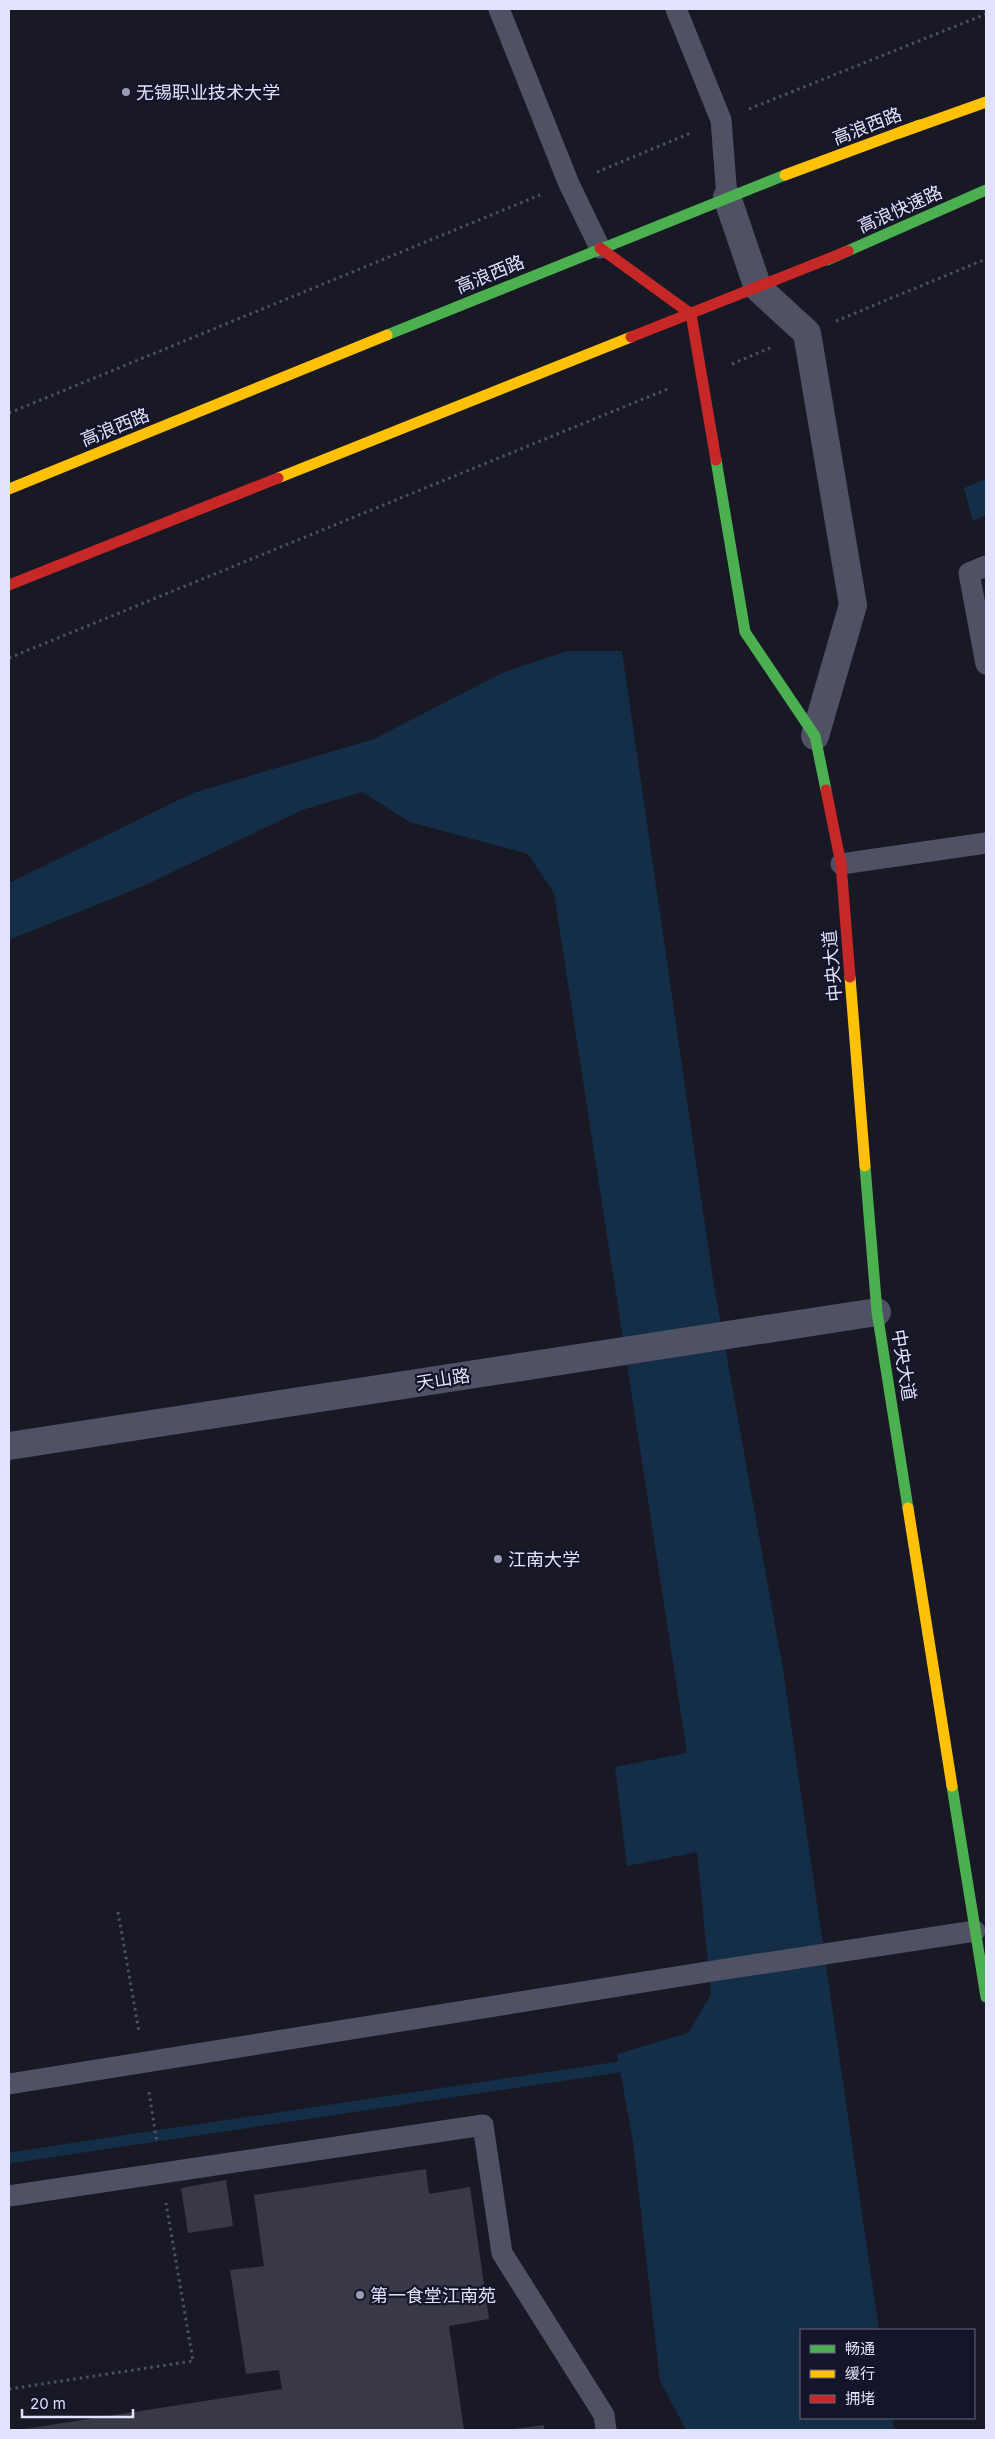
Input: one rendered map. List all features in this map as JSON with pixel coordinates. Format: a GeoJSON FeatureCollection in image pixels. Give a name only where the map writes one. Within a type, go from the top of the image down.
{"type":"FeatureCollection","features":[{"type":"Feature","properties":{"kind":"main road","name":"高浪西路"},"geometry":{"type":"LineString","coordinates":[[9,489],[727,197],[899,133],[986,98]]}},
{"type":"Feature","properties":{"kind":"main road"},"geometry":{"type":"LineString","coordinates":[[899,133],[986,102]]}},
{"type":"Feature","properties":{"kind":"main road","name":"高浪快速路"},"geometry":{"type":"LineString","coordinates":[[827,260],[986,190]]}},
{"type":"Feature","properties":{"kind":"main road"},"geometry":{"type":"LineString","coordinates":[[9,585],[758,288],[986,195]]}},
{"type":"Feature","properties":{"kind":"main road"},"geometry":{"type":"LineString","coordinates":[[600,248],[691,314],[745,632],[815,736]]}},
{"type":"Feature","properties":{"kind":"main road","name":"中央大道"},"geometry":{"type":"LineString","coordinates":[[815,736],[841,864],[877,1312],[986,1997]]}},
{"type":"Feature","properties":{"kind":"street"},"geometry":{"type":"LineString","coordinates":[[727,197],[758,288],[806,333],[853,605],[815,736]]}},
{"type":"Feature","properties":{"kind":"street","name":"天山路"},"geometry":{"type":"LineString","coordinates":[[9,1446],[877,1312]]}},
{"type":"Feature","properties":{"kind":"lane"},"geometry":{"type":"LineString","coordinates":[[499,9],[568,184],[600,248]]}},
{"type":"Feature","properties":{"kind":"lane"},"geometry":{"type":"LineString","coordinates":[[676,9],[721,120],[727,197]]}},
{"type":"Feature","properties":{"kind":"lane"},"geometry":{"type":"LineString","coordinates":[[986,566],[969,573],[986,664]]}},
{"type":"Feature","properties":{"kind":"lane"},"geometry":{"type":"LineString","coordinates":[[841,864],[986,843]]}},
{"type":"Feature","properties":{"kind":"lane"},"geometry":{"type":"LineString","coordinates":[[9,2084],[700,1973],[976,1931]]}},
{"type":"Feature","properties":{"kind":"lane"},"geometry":{"type":"LineString","coordinates":[[9,2196],[483,2125],[502,2253],[604,2415],[606,2430]]}},
{"type":"Feature","properties":{"kind":"path"},"geometry":{"type":"LineString","coordinates":[[9,413],[721,120],[986,14]]}},
{"type":"Feature","properties":{"kind":"path"},"geometry":{"type":"LineString","coordinates":[[9,658],[986,259]]}},
{"type":"Feature","properties":{"kind":"water"},"geometry":{"type":"Polygon","coordinates":[[[986,479],[986,515],[973,521],[964,488],[986,479]]]}},
{"type":"Feature","properties":{"kind":"water"},"geometry":{"type":"Polygon","coordinates":[[[567,651],[622,651],[713,1280],[783,1670],[879,2329],[800,2329],[800,2419],[892,2419],[894,2430],[686,2430],[660,2381],[633,2142],[617,2054],[688,2033],[711,1995],[697,1852],[627,1866],[615,1767],[687,1753],[554,893],[528,854],[410,822],[362,792],[302,810],[141,887],[9,940],[9,883],[193,793],[374,739],[504,672],[567,651]]]}},
{"type":"Feature","properties":{"kind":"building","name":"第一食堂江南苑"},"geometry":{"type":"Polygon","coordinates":[[[426,2169],[429,2194],[470,2187],[489,2319],[449,2326],[464,2430],[18,2430],[282,2389],[279,2370],[246,2374],[230,2270],[264,2266],[254,2195],[426,2169]]]}},
{"type":"Feature","properties":{"kind":"building"},"geometry":{"type":"Polygon","coordinates":[[[226,2180],[233,2226],[188,2233],[181,2188],[226,2180]]]}},
{"type":"Feature","properties":{"kind":"building"},"geometry":{"type":"Polygon","coordinates":[[[544,2425],[544,2430],[514,2430],[514,2429],[544,2425]]]}},
{"type":"Feature","properties":{"kind":"waterway"},"geometry":{"type":"LineString","coordinates":[[9,2158],[619,2067]]}},
{"type":"Feature","properties":{"kind":"traffic: fast"},"geometry":{"type":"LineString","coordinates":[[387,335],[785,175]]}},
{"type":"Feature","properties":{"kind":"traffic: fast"},"geometry":{"type":"LineString","coordinates":[[827,260],[986,190]]}},
{"type":"Feature","properties":{"kind":"traffic: fast"},"geometry":{"type":"LineString","coordinates":[[716,460],[745,632],[815,736],[826,790]]}},
{"type":"Feature","properties":{"kind":"traffic: fast"},"geometry":{"type":"LineString","coordinates":[[865,1166],[877,1312],[908,1508]]}},
{"type":"Feature","properties":{"kind":"traffic: fast"},"geometry":{"type":"LineString","coordinates":[[952,1786],[986,1997]]}},
{"type":"Feature","properties":{"kind":"traffic: slow"},"geometry":{"type":"LineString","coordinates":[[899,133],[986,102]]}},
{"type":"Feature","properties":{"kind":"traffic: slow"},"geometry":{"type":"LineString","coordinates":[[785,175],[920,125]]}},
{"type":"Feature","properties":{"kind":"traffic: slow"},"geometry":{"type":"LineString","coordinates":[[9,489],[387,335]]}},
{"type":"Feature","properties":{"kind":"traffic: slow"},"geometry":{"type":"LineString","coordinates":[[278,478],[631,337]]}},
{"type":"Feature","properties":{"kind":"traffic: slow"},"geometry":{"type":"LineString","coordinates":[[850,977],[865,1166]]}},
{"type":"Feature","properties":{"kind":"traffic: slow"},"geometry":{"type":"LineString","coordinates":[[908,1508],[952,1786]]}},
{"type":"Feature","properties":{"kind":"traffic: jam"},"geometry":{"type":"LineString","coordinates":[[600,248],[691,314],[716,460]]}},
{"type":"Feature","properties":{"kind":"traffic: jam"},"geometry":{"type":"LineString","coordinates":[[631,337],[848,251]]}},
{"type":"Feature","properties":{"kind":"traffic: jam"},"geometry":{"type":"LineString","coordinates":[[9,585],[278,478]]}},
{"type":"Feature","properties":{"kind":"traffic: jam"},"geometry":{"type":"LineString","coordinates":[[826,790],[841,864],[850,977]]}},
{"type":"Feature","properties":{"kind":"place","name":"无锡职业技术大学"},"geometry":{"type":"Point","coordinates":[126,92]}},
{"type":"Feature","properties":{"kind":"place","name":"江南大学"},"geometry":{"type":"Point","coordinates":[498,1559]}},
{"type":"Feature","properties":{"kind":"place","name":"第一食堂江南苑"},"geometry":{"type":"Point","coordinates":[360,2295]}}]}
